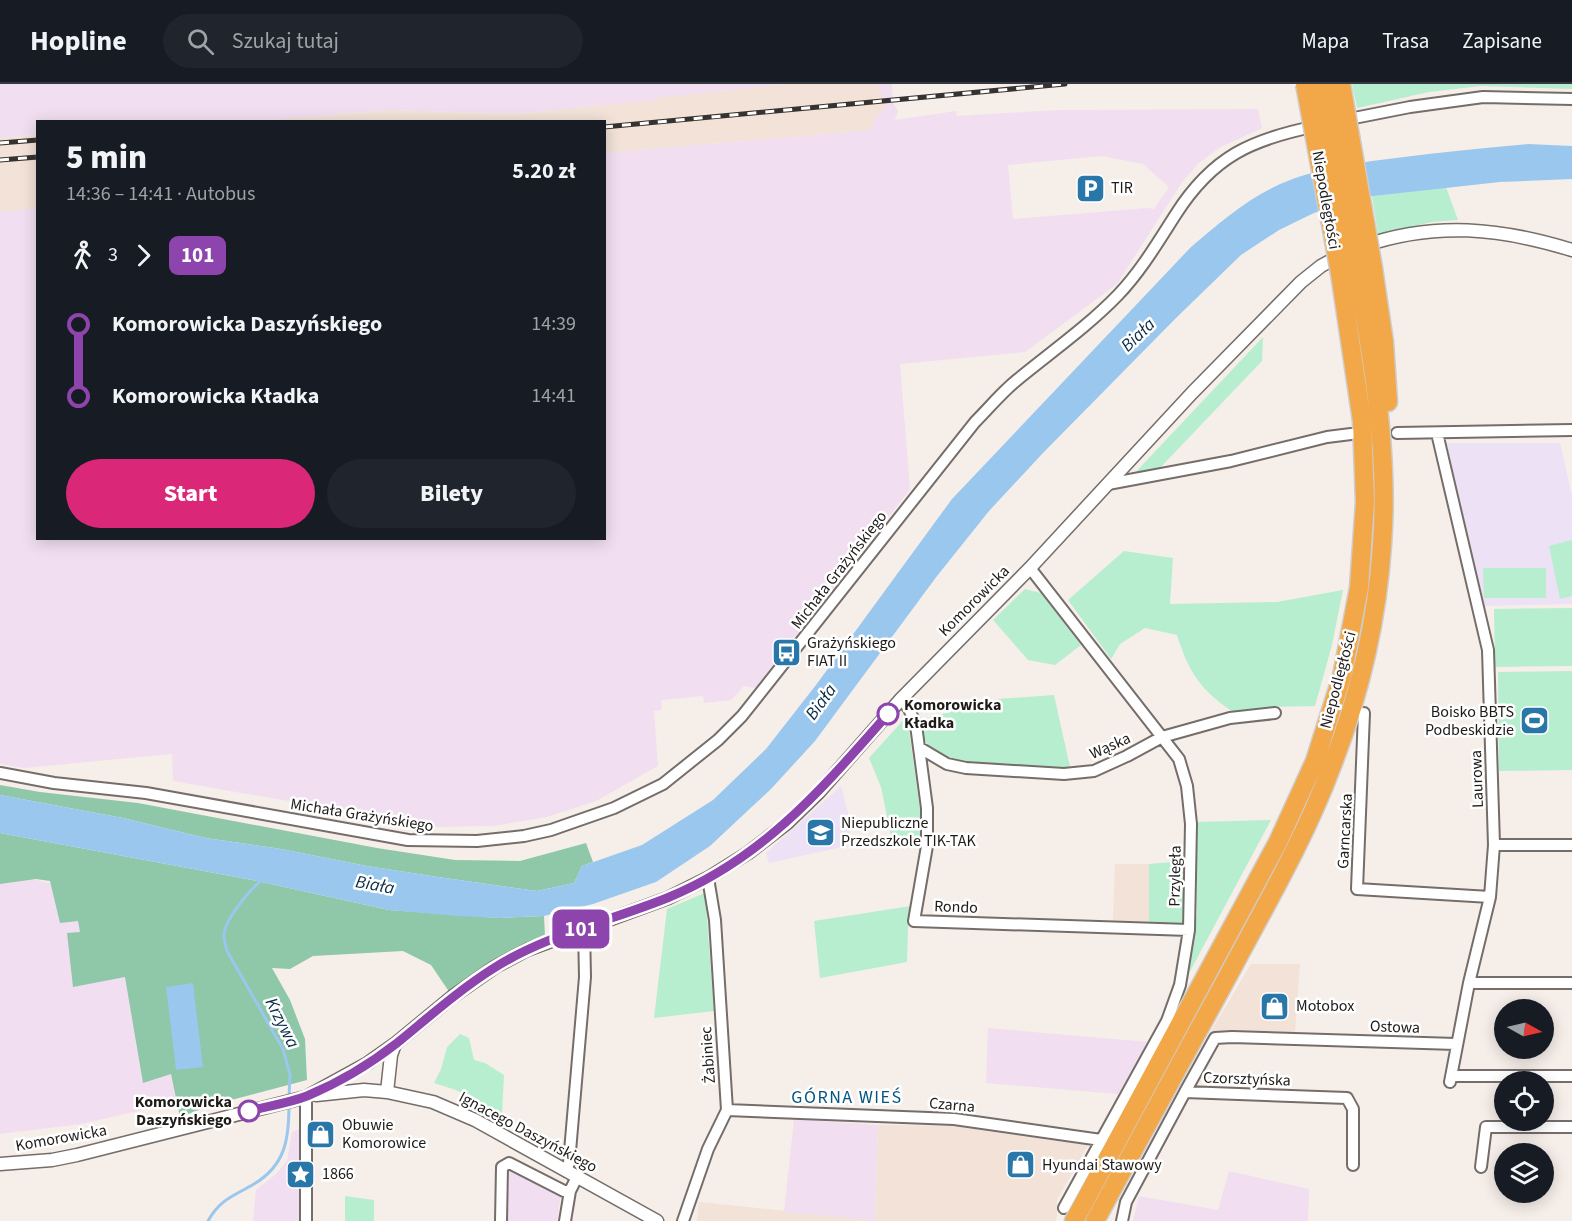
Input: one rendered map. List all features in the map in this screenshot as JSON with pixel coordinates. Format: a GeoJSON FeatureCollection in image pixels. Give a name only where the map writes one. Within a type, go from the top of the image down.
{"type":"FeatureCollection","features":[{"type":"Feature","properties":{"kind":"highway","name":"Niepodległości"},"geometry":{"type":"LineString","coordinates":[[1069,1214],[1278,842],[1315,761],[1342,676],[1359,588],[1365,502],[1356,271],[1305,84]]}},
{"type":"Feature","properties":{"kind":"highway","name":"Niepodległości"},"geometry":{"type":"LineString","coordinates":[[1095,1221],[1295,850],[1331,769],[1356,693],[1370,636],[1382,546],[1384,482],[1376,393],[1323,84]]}},
{"type":"Feature","properties":{"kind":"highway"},"geometry":{"type":"LineString","coordinates":[[1341,84],[1356,271]]}},
{"type":"Feature","properties":{"kind":"street","name":"Michała Grażyńskiego"},"geometry":{"type":"LineString","coordinates":[[0,773],[54,783],[146,793],[382,836],[436,842],[524,836],[577,822],[614,808],[663,784],[718,740],[742,716],[975,422],[1014,382],[1080,330],[1119,293],[1139,269],[1191,193],[1212,170],[1240,149],[1270,136],[1410,107],[1483,97],[1572,99]]}},
{"type":"Feature","properties":{"kind":"street","name":"Komorowicka"},"geometry":{"type":"LineString","coordinates":[[0,1164],[44,1161],[77,1155],[303,1097],[368,1063],[452,997],[495,967],[527,950],[668,898],[708,878],[748,853],[787,823],[819,792],[901,699],[1030,568],[1192,393],[1301,282],[1321,266],[1344,253],[1377,242],[1413,233],[1452,229],[1485,230],[1523,236],[1572,250]]}},
{"type":"Feature","properties":{"kind":"street"},"geometry":{"type":"LineString","coordinates":[[1397,433],[1572,430]]}},
{"type":"Feature","properties":{"kind":"street","name":"Laurowa"},"geometry":{"type":"LineString","coordinates":[[1437,433],[1488,650],[1494,845],[1490,897],[1469,983],[1450,1079],[1572,1076]]}},
{"type":"Feature","properties":{"kind":"street"},"geometry":{"type":"LineString","coordinates":[[1108,484],[1180,472],[1326,436],[1351,434]]}},
{"type":"Feature","properties":{"kind":"street","name":"Przyległa"},"geometry":{"type":"LineString","coordinates":[[1030,568],[1179,759],[1187,786],[1191,824],[1189,930],[1185,965],[1174,1005],[1101,1140],[1069,1214]]}},
{"type":"Feature","properties":{"kind":"street","name":"Rondo"},"geometry":{"type":"LineString","coordinates":[[901,699],[909,709],[915,725],[927,808],[927,846],[914,921],[1189,930]]}},
{"type":"Feature","properties":{"kind":"street","name":"Wąska"},"geometry":{"type":"LineString","coordinates":[[920,748],[947,764],[966,768],[1064,774],[1094,771],[1162,737],[1230,718],[1275,712]]}},
{"type":"Feature","properties":{"kind":"street","name":"Garncarska"},"geometry":{"type":"LineString","coordinates":[[1364,713],[1357,889],[1490,897]]}},
{"type":"Feature","properties":{"kind":"street"},"geometry":{"type":"LineString","coordinates":[[1494,845],[1572,844]]}},
{"type":"Feature","properties":{"kind":"street","name":"Żabiniec"},"geometry":{"type":"LineString","coordinates":[[683,1221],[708,1149],[727,1110],[715,920],[708,878]]}},
{"type":"Feature","properties":{"kind":"street"},"geometry":{"type":"LineString","coordinates":[[565,1221],[570,1191],[569,1163],[585,977],[584,928]]}},
{"type":"Feature","properties":{"kind":"street"},"geometry":{"type":"LineString","coordinates":[[1469,983],[1572,983]]}},
{"type":"Feature","properties":{"kind":"street","name":"Ostowa"},"geometry":{"type":"LineString","coordinates":[[1185,1092],[1215,1038],[1232,1036],[1456,1044]]}},
{"type":"Feature","properties":{"kind":"street"},"geometry":{"type":"LineString","coordinates":[[387,1092],[391,1055],[395,1044]]}},
{"type":"Feature","properties":{"kind":"street","name":"Ignacego Daszyńskiego"},"geometry":{"type":"LineString","coordinates":[[303,1097],[340,1091],[387,1092],[418,1097],[456,1110],[657,1221]]}},
{"type":"Feature","properties":{"kind":"street","name":"Czorsztyńska"},"geometry":{"type":"LineString","coordinates":[[1122,1221],[1126,1202],[1185,1092],[1347,1098],[1353,1109],[1353,1165]]}},
{"type":"Feature","properties":{"kind":"street"},"geometry":{"type":"LineString","coordinates":[[303,1097],[306,1221]]}},
{"type":"Feature","properties":{"kind":"street","name":"Czarna"},"geometry":{"type":"LineString","coordinates":[[727,1110],[954,1119],[1101,1140]]}},
{"type":"Feature","properties":{"kind":"street"},"geometry":{"type":"LineString","coordinates":[[1481,1167],[1486,1127],[1572,1126]]}},
{"type":"Feature","properties":{"kind":"street"},"geometry":{"type":"LineString","coordinates":[[501,1221],[502,1167],[509,1163],[564,1191],[570,1191]]}},
{"type":"Feature","properties":{"kind":"shaded area"},"geometry":{"type":"Polygon","coordinates":[[[0,84],[786,84],[514,114],[389,110],[270,120],[36,120],[36,135],[0,138],[0,84]]]}},
{"type":"Feature","properties":{"kind":"shaded area"},"geometry":{"type":"Polygon","coordinates":[[[786,84],[878,84],[885,107],[876,116],[871,130],[606,153],[606,120],[270,120],[389,110],[514,114],[655,100],[656,98],[786,84]]]}},
{"type":"Feature","properties":{"kind":"shaded area"},"geometry":{"type":"Polygon","coordinates":[[[878,84],[892,84],[893,103],[898,111],[895,120],[956,111],[957,116],[1057,110],[1258,109],[1262,128],[1219,148],[1199,163],[1182,182],[1117,284],[1025,352],[900,364],[910,489],[755,688],[744,686],[731,700],[704,703],[703,696],[661,700],[662,710],[654,711],[658,766],[596,801],[547,817],[494,826],[438,827],[173,781],[172,754],[24,768],[0,764],[0,212],[36,208],[36,540],[606,540],[606,153],[871,130],[876,116],[885,107],[878,84]],[[1102,156],[1008,165],[1013,219],[1154,209],[1169,187],[1143,164],[1102,156]]]}},
{"type":"Feature","properties":{"kind":"shaded area"},"geometry":{"type":"Polygon","coordinates":[[[36,135],[36,208],[0,212],[0,138],[36,135]]]}},
{"type":"Feature","properties":{"kind":"shaded area"},"geometry":{"type":"Polygon","coordinates":[[[1446,443],[1560,443],[1572,496],[1572,604],[1481,606],[1446,443]]]}},
{"type":"Feature","properties":{"kind":"shaded area","name":"Niepubliczne Przedszkole TIK-TAK"},"geometry":{"type":"Polygon","coordinates":[[[841,786],[848,813],[851,845],[769,863],[766,853],[841,786]]]}},
{"type":"Feature","properties":{"kind":"shaded area"},"geometry":{"type":"Polygon","coordinates":[[[1115,864],[1149,864],[1149,922],[1113,921],[1115,864]]]}},
{"type":"Feature","properties":{"kind":"shaded area"},"geometry":{"type":"Polygon","coordinates":[[[0,873],[207,922],[270,1081],[81,1124],[0,1134],[0,873]]]}},
{"type":"Feature","properties":{"kind":"shaded area"},"geometry":{"type":"Polygon","coordinates":[[[1251,964],[1300,964],[1295,1033],[1211,1031],[1251,964]]]}},
{"type":"Feature","properties":{"kind":"shaded area"},"geometry":{"type":"Polygon","coordinates":[[[988,1028],[1149,1042],[1118,1094],[986,1083],[988,1028]]]}},
{"type":"Feature","properties":{"kind":"shaded area"},"geometry":{"type":"Polygon","coordinates":[[[794,1119],[878,1125],[875,1220],[784,1212],[794,1119]]]}},
{"type":"Feature","properties":{"kind":"shaded area"},"geometry":{"type":"Polygon","coordinates":[[[878,1125],[952,1126],[1088,1145],[1057,1200],[1055,1221],[697,1221],[699,1202],[875,1220],[878,1125]]]}},
{"type":"Feature","properties":{"kind":"shaded area"},"geometry":{"type":"Polygon","coordinates":[[[301,1128],[299,1221],[253,1221],[256,1190],[276,1174],[287,1161],[292,1132],[301,1128]]]}},
{"type":"Feature","properties":{"kind":"shaded area"},"geometry":{"type":"Polygon","coordinates":[[[512,1170],[561,1194],[557,1221],[504,1221],[505,1173],[512,1170]]]}},
{"type":"Feature","properties":{"kind":"shaded area"},"geometry":{"type":"Polygon","coordinates":[[[1229,1171],[1309,1189],[1308,1221],[1133,1221],[1139,1196],[1218,1210],[1229,1171]]]}},
{"type":"Feature","properties":{"kind":"green space"},"geometry":{"type":"Polygon","coordinates":[[[1352,84],[1572,84],[1572,89],[1481,86],[1429,92],[1357,108],[1352,84]]]}},
{"type":"Feature","properties":{"kind":"green space"},"geometry":{"type":"Polygon","coordinates":[[[1446,187],[1458,220],[1432,222],[1378,234],[1372,196],[1446,187]]]}},
{"type":"Feature","properties":{"kind":"green space"},"geometry":{"type":"Polygon","coordinates":[[[1263,337],[1262,361],[1158,470],[1131,477],[1263,337]]]}},
{"type":"Feature","properties":{"kind":"green space"},"geometry":{"type":"Polygon","coordinates":[[[1572,540],[1572,596],[1560,599],[1549,546],[1572,540]]]}},
{"type":"Feature","properties":{"kind":"green space"},"geometry":{"type":"Polygon","coordinates":[[[1124,551],[1173,558],[1170,604],[1277,602],[1343,590],[1332,645],[1315,706],[1268,707],[1235,713],[1213,697],[1198,680],[1186,660],[1177,635],[1145,628],[1120,644],[1111,659],[1068,600],[1124,551]]]}},
{"type":"Feature","properties":{"kind":"green space"},"geometry":{"type":"Polygon","coordinates":[[[1483,568],[1546,568],[1546,598],[1484,598],[1483,568]]]}},
{"type":"Feature","properties":{"kind":"green space"},"geometry":{"type":"Polygon","coordinates":[[[1025,589],[1041,593],[1081,645],[1055,665],[1028,660],[993,620],[1025,589]]]}},
{"type":"Feature","properties":{"kind":"green space"},"geometry":{"type":"Polygon","coordinates":[[[1572,608],[1572,666],[1495,667],[1494,609],[1572,608]]]}},
{"type":"Feature","properties":{"kind":"green space","name":"Boisko BBTS Podbeskidzie"},"geometry":{"type":"Polygon","coordinates":[[[1572,671],[1572,770],[1499,771],[1498,672],[1572,671]]]}},
{"type":"Feature","properties":{"kind":"green space"},"geometry":{"type":"Polygon","coordinates":[[[1054,695],[1070,767],[998,766],[959,760],[943,756],[932,750],[924,736],[921,720],[998,699],[1054,695]]]}},
{"type":"Feature","properties":{"kind":"green space"},"geometry":{"type":"Polygon","coordinates":[[[907,716],[924,838],[892,841],[881,787],[869,758],[907,716]]]}},
{"type":"Feature","properties":{"kind":"green space"},"geometry":{"type":"Polygon","coordinates":[[[0,785],[138,803],[377,848],[455,860],[520,861],[586,843],[593,862],[582,866],[574,883],[537,891],[367,866],[281,849],[206,838],[123,818],[0,795],[0,785]]]}},
{"type":"Feature","properties":{"kind":"green space"},"geometry":{"type":"Polygon","coordinates":[[[1271,820],[1188,975],[1197,914],[1196,822],[1271,820]]]}},
{"type":"Feature","properties":{"kind":"green space"},"geometry":{"type":"Polygon","coordinates":[[[0,833],[257,881],[389,910],[499,918],[544,916],[545,936],[484,969],[450,993],[431,965],[403,951],[313,956],[290,969],[272,968],[290,1000],[305,1039],[307,1080],[212,1105],[180,1117],[171,1074],[143,1083],[125,977],[73,987],[67,933],[80,932],[78,921],[60,923],[50,881],[36,879],[0,884],[0,833]]]}},
{"type":"Feature","properties":{"kind":"green space"},"geometry":{"type":"Polygon","coordinates":[[[1184,861],[1184,924],[1149,922],[1149,864],[1184,861]]]}},
{"type":"Feature","properties":{"kind":"green space"},"geometry":{"type":"Polygon","coordinates":[[[705,893],[714,1011],[654,1018],[667,909],[705,893]]]}},
{"type":"Feature","properties":{"kind":"green space"},"geometry":{"type":"Polygon","coordinates":[[[911,906],[907,962],[820,978],[814,921],[911,906]]]}},
{"type":"Feature","properties":{"kind":"green space"},"geometry":{"type":"Polygon","coordinates":[[[460,1034],[469,1038],[474,1060],[485,1063],[504,1075],[502,1114],[456,1090],[434,1083],[441,1069],[447,1047],[460,1034]]]}},
{"type":"Feature","properties":{"kind":"green space"},"geometry":{"type":"Polygon","coordinates":[[[345,1196],[374,1200],[374,1221],[345,1221],[345,1196]]]}},
{"type":"Feature","properties":{"kind":"water","name":"Biała"},"geometry":{"type":"Polygon","coordinates":[[[1528,144],[1572,146],[1572,179],[1500,182],[1364,197],[1314,213],[1279,230],[1241,255],[1042,454],[989,511],[937,576],[815,741],[771,789],[710,846],[656,882],[593,904],[544,916],[499,918],[458,916],[389,910],[257,881],[0,833],[0,795],[123,818],[206,838],[438,877],[537,891],[574,883],[582,866],[642,845],[713,800],[766,749],[816,685],[952,499],[1191,247],[1230,215],[1272,188],[1317,171],[1380,160],[1528,144]]]}},
{"type":"Feature","properties":{"kind":"water"},"geometry":{"type":"Polygon","coordinates":[[[193,983],[203,1067],[176,1070],[166,987],[193,983]]]}},
{"type":"Feature","properties":{"kind":"waterway","name":"Krzywa"},"geometry":{"type":"LineString","coordinates":[[262,880],[244,898],[232,915],[224,938],[227,951],[283,1049],[290,1075],[289,1097]]}},
{"type":"Feature","properties":{"kind":"waterway","name":"Krzywa"},"geometry":{"type":"LineString","coordinates":[[208,1221],[223,1203],[265,1177],[273,1168],[284,1150],[289,1104]]}},
{"type":"Feature","properties":{"kind":"railway"},"geometry":{"type":"LineString","coordinates":[[606,127],[1065,84]]}},
{"type":"Feature","properties":{"kind":"railway"},"geometry":{"type":"LineString","coordinates":[[0,143],[36,140]]}},
{"type":"Feature","properties":{"kind":"railway"},"geometry":{"type":"LineString","coordinates":[[0,160],[36,157]]}},
{"type":"Feature","properties":{"kind":"bus line","name":"101"},"geometry":{"type":"LineString","coordinates":[[249,1111],[306,1097],[368,1063],[452,997],[495,967],[527,950],[668,898],[708,878],[748,853],[787,823],[819,792],[888,714]]}},
{"type":"Feature","properties":{"kind":"place","name":"TIR"},"geometry":{"type":"Point","coordinates":[1090,188]}},
{"type":"Feature","properties":{"kind":"place","name":"Grażyńskiego FIAT II"},"geometry":{"type":"Point","coordinates":[786,652]}},
{"type":"Feature","properties":{"kind":"place","name":"Komorowicka Kładka"},"geometry":{"type":"Point","coordinates":[888,714]}},
{"type":"Feature","properties":{"kind":"place","name":"Boisko BBTS Podbeskidzie"},"geometry":{"type":"Point","coordinates":[1535,721]}},
{"type":"Feature","properties":{"kind":"place","name":"Niepubliczne Przedszkole TIK-TAK"},"geometry":{"type":"Point","coordinates":[820,832]}},
{"type":"Feature","properties":{"kind":"place","name":"Motobox"},"geometry":{"type":"Point","coordinates":[1275,1006]}},
{"type":"Feature","properties":{"kind":"place","name":"Komorowicka Daszyńskiego"},"geometry":{"type":"Point","coordinates":[249,1111]}},
{"type":"Feature","properties":{"kind":"place","name":"Obuwie Komorowice"},"geometry":{"type":"Point","coordinates":[321,1134]}},
{"type":"Feature","properties":{"kind":"place","name":"Hyundai Stawowy"},"geometry":{"type":"Point","coordinates":[1021,1165]}},
{"type":"Feature","properties":{"kind":"place","name":"1866"},"geometry":{"type":"Point","coordinates":[301,1174]}},
{"type":"Feature","properties":{"kind":"district","name":"GÓRNA WIEŚ"},"geometry":{"type":"Point","coordinates":[847,1097]}}]}
